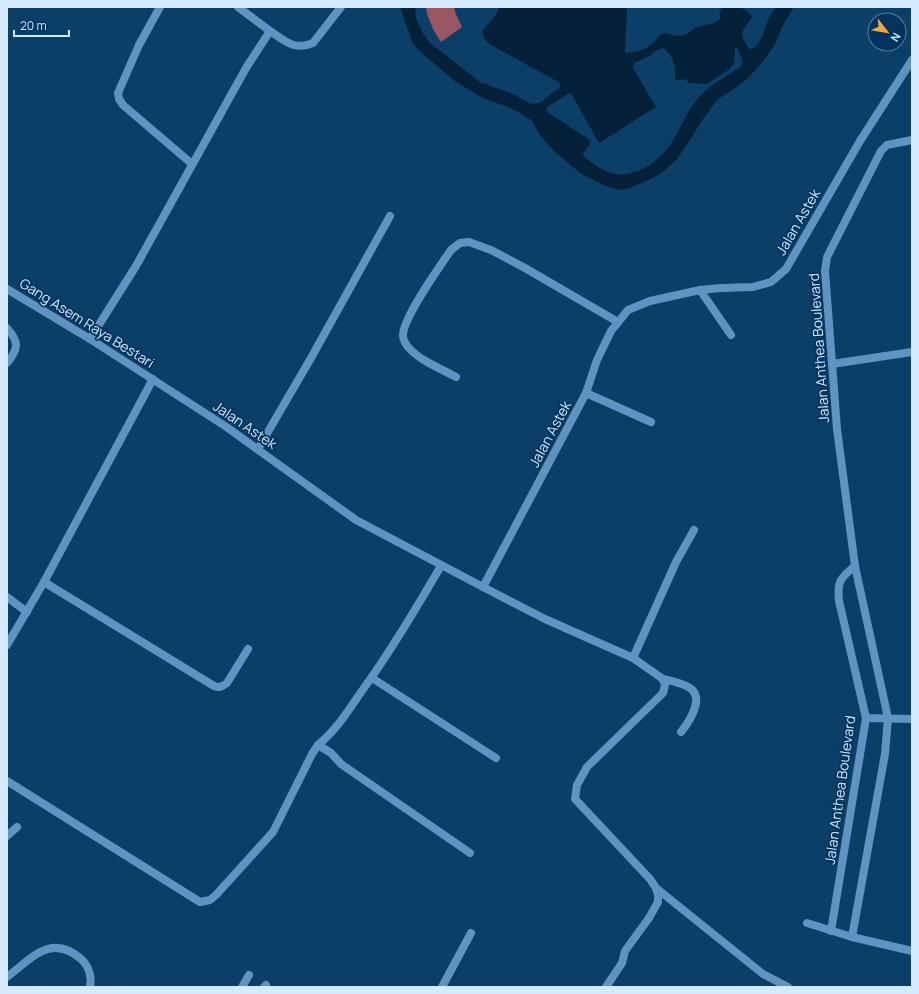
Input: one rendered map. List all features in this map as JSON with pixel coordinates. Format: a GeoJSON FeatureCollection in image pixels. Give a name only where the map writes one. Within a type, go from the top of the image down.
{"type":"FeatureCollection","features":[{"type":"Feature","properties":{"kind":"street"},"geometry":{"type":"LineString","coordinates":[[160,7],[130,63],[118,94],[119,99],[123,105],[192,164]]}},
{"type":"Feature","properties":{"kind":"street"},"geometry":{"type":"LineString","coordinates":[[238,7],[270,31],[292,45],[301,47],[313,43],[341,7]]}},
{"type":"Feature","properties":{"kind":"street"},"geometry":{"type":"LineString","coordinates":[[90,339],[136,266],[246,68],[270,31]]}},
{"type":"Feature","properties":{"kind":"street","name":"Jalan Astek"},"geometry":{"type":"LineString","coordinates":[[153,379],[258,449],[356,520],[483,587],[586,393],[597,360],[611,331],[618,322],[628,310],[650,301],[700,290],[753,287],[770,282],[786,269],[860,141],[912,60]]}},
{"type":"Feature","properties":{"kind":"street","name":"Jalan Anthea Boulevard"},"geometry":{"type":"LineString","coordinates":[[852,937],[885,754],[888,718],[855,566],[837,429],[825,271],[827,257],[881,151],[887,145],[912,140]]}},
{"type":"Feature","properties":{"kind":"street"},"geometry":{"type":"LineString","coordinates":[[258,449],[311,358],[390,216]]}},
{"type":"Feature","properties":{"kind":"street"},"geometry":{"type":"LineString","coordinates":[[456,377],[421,358],[407,347],[403,336],[407,321],[414,308],[451,250],[460,243],[469,242],[491,250],[618,322]]}},
{"type":"Feature","properties":{"kind":"street","name":"Gang Asem Raya Bestari"},"geometry":{"type":"LineString","coordinates":[[7,289],[153,379]]}},
{"type":"Feature","properties":{"kind":"street"},"geometry":{"type":"LineString","coordinates":[[700,290],[731,335]]}},
{"type":"Feature","properties":{"kind":"street"},"geometry":{"type":"LineString","coordinates":[[7,328],[15,338],[17,344],[15,351],[7,363]]}},
{"type":"Feature","properties":{"kind":"street"},"geometry":{"type":"LineString","coordinates":[[832,364],[912,352]]}},
{"type":"Feature","properties":{"kind":"street"},"geometry":{"type":"LineString","coordinates":[[7,645],[44,582],[153,379]]}},
{"type":"Feature","properties":{"kind":"street"},"geometry":{"type":"LineString","coordinates":[[586,393],[651,422]]}},
{"type":"Feature","properties":{"kind":"street"},"geometry":{"type":"LineString","coordinates":[[632,658],[676,562],[694,530]]}},
{"type":"Feature","properties":{"kind":"street"},"geometry":{"type":"LineString","coordinates":[[7,781],[200,902],[210,900],[274,832],[312,754],[318,745],[329,736],[372,678],[393,647],[441,566]]}},
{"type":"Feature","properties":{"kind":"street","name":"Jalan Anthea Boulevard"},"geometry":{"type":"LineString","coordinates":[[831,931],[866,718],[838,592],[843,576],[855,566]]}},
{"type":"Feature","properties":{"kind":"street"},"geometry":{"type":"LineString","coordinates":[[44,582],[218,687],[223,686],[226,683],[248,649]]}},
{"type":"Feature","properties":{"kind":"street"},"geometry":{"type":"LineString","coordinates":[[483,587],[545,620],[632,658],[663,679],[691,688],[695,693],[696,700],[694,713],[690,721],[680,732]]}},
{"type":"Feature","properties":{"kind":"street"},"geometry":{"type":"LineString","coordinates":[[7,597],[27,612]]}},
{"type":"Feature","properties":{"kind":"street"},"geometry":{"type":"LineString","coordinates":[[372,678],[496,758]]}},
{"type":"Feature","properties":{"kind":"street"},"geometry":{"type":"LineString","coordinates":[[663,679],[665,684],[663,693],[588,767],[577,785],[575,798],[650,879],[656,888],[763,974],[788,987]]}},
{"type":"Feature","properties":{"kind":"street"},"geometry":{"type":"LineString","coordinates":[[866,718],[912,719]]}},
{"type":"Feature","properties":{"kind":"street"},"geometry":{"type":"LineString","coordinates":[[318,745],[331,753],[341,764],[470,853]]}},
{"type":"Feature","properties":{"kind":"street"},"geometry":{"type":"LineString","coordinates":[[7,836],[17,827]]}},
{"type":"Feature","properties":{"kind":"street"},"geometry":{"type":"LineString","coordinates":[[606,987],[622,963],[625,951],[649,918],[658,902],[656,888]]}},
{"type":"Feature","properties":{"kind":"street"},"geometry":{"type":"LineString","coordinates":[[807,923],[852,937],[912,951]]}},
{"type":"Feature","properties":{"kind":"street"},"geometry":{"type":"LineString","coordinates":[[442,987],[471,933]]}},
{"type":"Feature","properties":{"kind":"street"},"geometry":{"type":"LineString","coordinates":[[7,977],[41,951],[58,946],[74,953],[86,963],[92,980],[90,987]]}},
{"type":"Feature","properties":{"kind":"street"},"geometry":{"type":"LineString","coordinates":[[242,987],[248,975]]}},
{"type":"Feature","properties":{"kind":"water"},"geometry":{"type":"Polygon","coordinates":[[[400,7],[415,7],[416,18],[422,32],[430,43],[480,82],[513,94],[529,103],[534,104],[541,102],[560,87],[560,83],[493,46],[485,40],[482,32],[494,18],[499,7],[627,7],[625,53],[644,49],[651,45],[662,34],[678,36],[683,35],[695,28],[712,24],[721,18],[719,14],[723,7],[736,7],[750,13],[752,17],[742,32],[743,39],[750,50],[760,41],[769,18],[776,7],[794,7],[783,25],[775,44],[764,60],[749,77],[737,87],[718,99],[676,160],[664,171],[653,178],[630,188],[620,190],[603,185],[580,173],[553,150],[540,135],[532,121],[508,107],[483,98],[456,82],[413,44],[400,7]],[[737,47],[735,48],[734,63],[730,69],[707,84],[689,83],[683,79],[675,81],[674,63],[667,51],[663,48],[655,51],[651,55],[634,63],[633,68],[656,107],[599,143],[572,95],[569,93],[547,107],[547,112],[590,140],[590,144],[582,155],[594,164],[608,172],[617,174],[635,172],[651,164],[665,152],[695,101],[714,84],[740,67],[743,62],[737,47]]]}},
{"type":"Feature","properties":{"kind":"building"},"geometry":{"type":"Polygon","coordinates":[[[426,7],[454,7],[462,27],[441,42],[433,29],[426,7]]]}}]}
